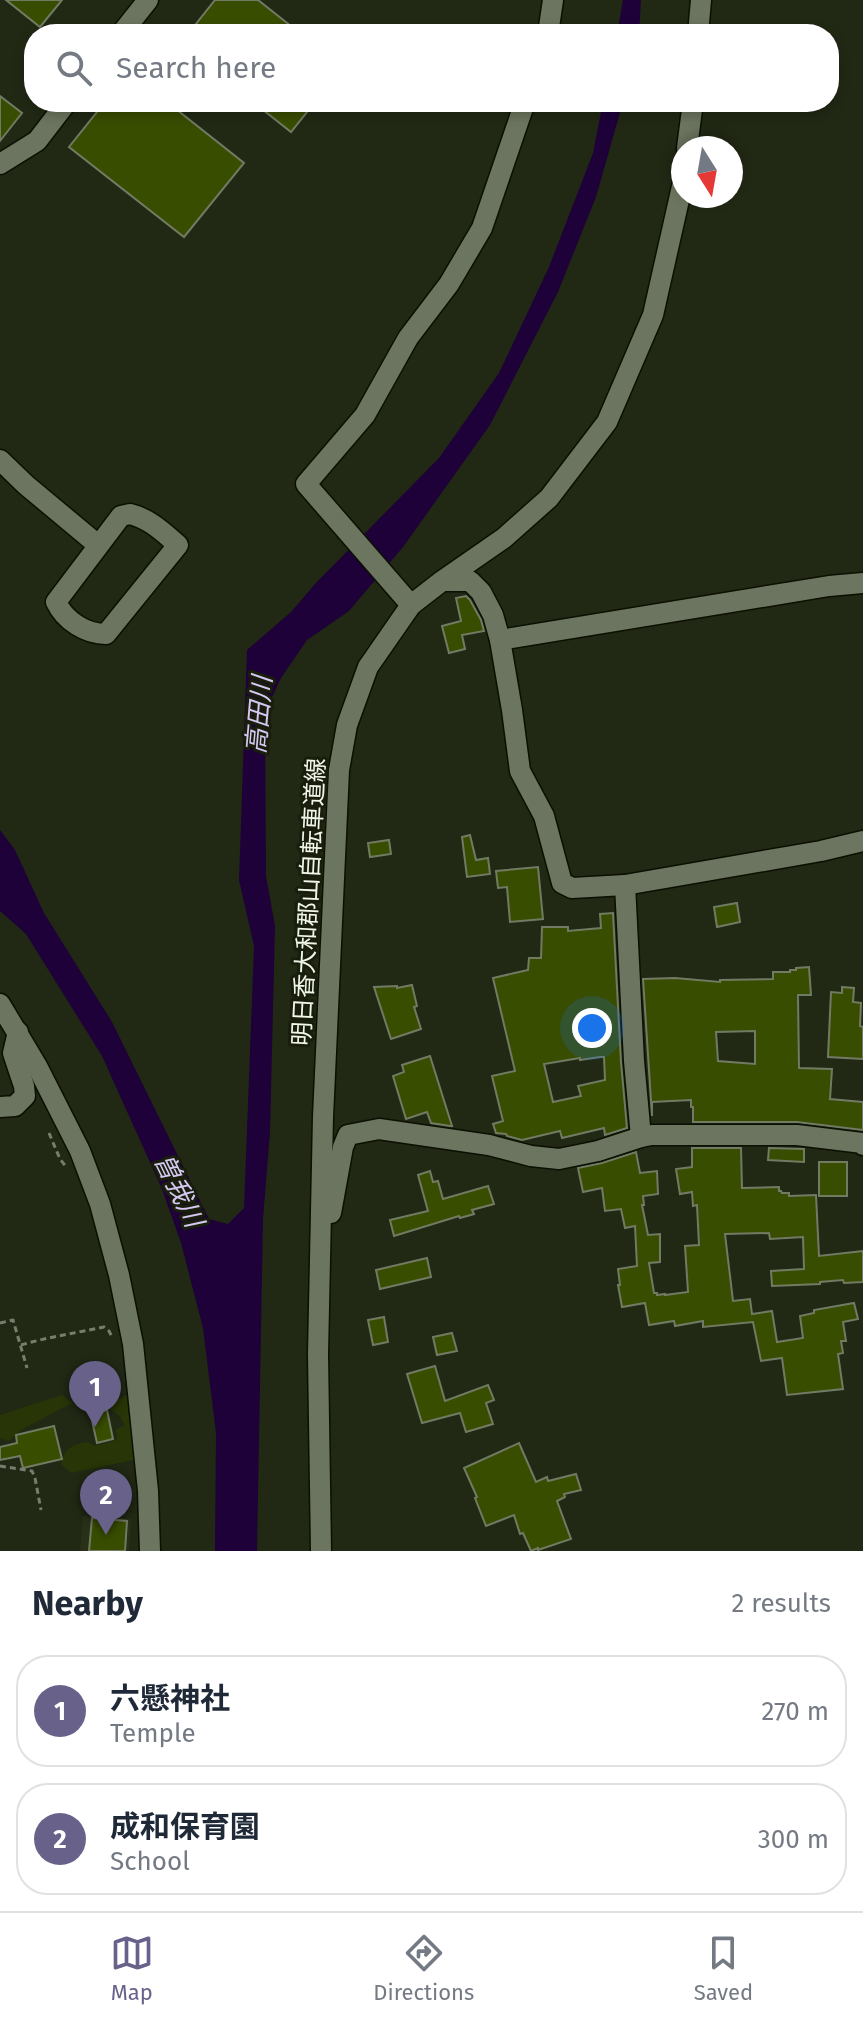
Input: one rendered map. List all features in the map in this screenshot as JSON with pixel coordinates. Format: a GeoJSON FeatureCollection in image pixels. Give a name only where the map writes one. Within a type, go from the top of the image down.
{"type":"FeatureCollection","features":[{"type":"Feature","properties":{"kind":"street"},"geometry":{"type":"LineString","coordinates":[[129,24],[148,0]]}},
{"type":"Feature","properties":{"kind":"street"},"geometry":{"type":"LineString","coordinates":[[549,24],[553,0]]}},
{"type":"Feature","properties":{"kind":"street"},"geometry":{"type":"LineString","coordinates":[[699,24],[701,0]]}},
{"type":"Feature","properties":{"kind":"street"},"geometry":{"type":"LineString","coordinates":[[0,164],[37,141],[59,112]]}},
{"type":"Feature","properties":{"kind":"street"},"geometry":{"type":"LineString","coordinates":[[408,602],[306,484],[365,415],[408,338],[449,284],[482,228],[522,112]]}},
{"type":"Feature","properties":{"kind":"street"},"geometry":{"type":"LineString","coordinates":[[689,136],[692,112]]}},
{"type":"Feature","properties":{"kind":"street","name":"明日香大和郡山自転車道線"},"geometry":{"type":"LineString","coordinates":[[321,1551],[318,1354],[323,1117],[339,770],[347,725],[368,667],[408,602],[504,538],[549,498],[607,422],[653,315],[677,208]]}},
{"type":"Feature","properties":{"kind":"street"},"geometry":{"type":"LineString","coordinates":[[0,460],[98,545]]}},
{"type":"Feature","properties":{"kind":"street"},"geometry":{"type":"LineString","coordinates":[[130,514],[156,526],[178,545],[106,634],[82,629],[60,610],[56,602],[98,545],[121,516],[130,514]]}},
{"type":"Feature","properties":{"kind":"street"},"geometry":{"type":"LineString","coordinates":[[442,581],[470,581],[481,592],[493,615],[500,640],[520,771],[544,816],[562,883],[572,888],[625,885],[863,841]]}},
{"type":"Feature","properties":{"kind":"street"},"geometry":{"type":"LineString","coordinates":[[500,640],[863,583]]}},
{"type":"Feature","properties":{"kind":"street"},"geometry":{"type":"LineString","coordinates":[[625,885],[641,1137]]}},
{"type":"Feature","properties":{"kind":"street"},"geometry":{"type":"LineString","coordinates":[[0,1004],[37,1066],[80,1151],[100,1204],[133,1344],[148,1491],[150,1551]]}},
{"type":"Feature","properties":{"kind":"street"},"geometry":{"type":"LineString","coordinates":[[0,1107],[15,1106],[25,1096],[13,1053],[18,1032]]}},
{"type":"Feature","properties":{"kind":"street"},"geometry":{"type":"LineString","coordinates":[[320,1255],[348,1135],[379,1129],[559,1159],[641,1137],[797,1135],[863,1145]]}},
{"type":"Feature","properties":{"kind":"path"},"geometry":{"type":"LineString","coordinates":[[0,1323],[13,1320],[27,1368]]}},
{"type":"Feature","properties":{"kind":"path"},"geometry":{"type":"LineString","coordinates":[[21,1345],[104,1327],[113,1340]]}},
{"type":"Feature","properties":{"kind":"path"},"geometry":{"type":"LineString","coordinates":[[0,1466],[32,1471],[41,1510]]}},
{"type":"Feature","properties":{"kind":"shaded area"},"geometry":{"type":"Polygon","coordinates":[[[95,1382],[113,1385],[120,1399],[131,1392],[138,1459],[71,1473],[61,1464],[70,1447],[88,1442],[94,1446],[117,1440],[116,1429],[125,1426],[120,1416],[108,1408],[98,1410],[90,1398],[99,1395],[95,1382]]]}},
{"type":"Feature","properties":{"kind":"shaded area"},"geometry":{"type":"Polygon","coordinates":[[[62,1395],[72,1403],[21,1430],[9,1441],[0,1438],[0,1415],[62,1395]]]}},
{"type":"Feature","properties":{"kind":"shaded area"},"geometry":{"type":"Polygon","coordinates":[[[83,1516],[131,1519],[129,1551],[80,1551],[83,1516]]]}},
{"type":"Feature","properties":{"kind":"water"},"geometry":{"type":"Polygon","coordinates":[[[623,0],[641,0],[640,24],[619,24],[623,0]]]}},
{"type":"Feature","properties":{"kind":"water"},"geometry":{"type":"Polygon","coordinates":[[[601,112],[620,112],[596,197],[558,292],[490,425],[403,547],[349,611],[307,640],[281,678],[265,712],[266,876],[275,926],[270,1132],[263,1219],[257,1551],[215,1551],[216,1433],[203,1328],[181,1243],[162,1189],[102,1056],[26,934],[0,911],[0,830],[15,850],[44,913],[112,1022],[209,1219],[228,1224],[244,1208],[254,946],[239,880],[247,650],[291,612],[439,458],[499,373],[549,267],[593,153],[601,112]]]}},
{"type":"Feature","properties":{"kind":"building"},"geometry":{"type":"Polygon","coordinates":[[[6,0],[62,0],[42,24],[36,24],[6,0]]]}},
{"type":"Feature","properties":{"kind":"building"},"geometry":{"type":"Polygon","coordinates":[[[215,0],[258,0],[288,24],[196,24],[215,0]]]}},
{"type":"Feature","properties":{"kind":"building"},"geometry":{"type":"Polygon","coordinates":[[[0,96],[22,113],[0,141],[0,96]]]}},
{"type":"Feature","properties":{"kind":"building"},"geometry":{"type":"Polygon","coordinates":[[[97,112],[180,112],[244,163],[184,237],[69,147],[97,112]]]}},
{"type":"Feature","properties":{"kind":"building"},"geometry":{"type":"Polygon","coordinates":[[[266,112],[307,112],[291,132],[266,112]]]}},
{"type":"Feature","properties":{"kind":"building"},"geometry":{"type":"Polygon","coordinates":[[[466,596],[484,631],[462,635],[465,649],[449,653],[442,626],[461,621],[456,598],[466,596]]]}},
{"type":"Feature","properties":{"kind":"building"},"geometry":{"type":"Polygon","coordinates":[[[470,835],[476,860],[488,858],[490,874],[467,877],[462,837],[470,835]]]}},
{"type":"Feature","properties":{"kind":"building"},"geometry":{"type":"Polygon","coordinates":[[[389,840],[391,854],[370,857],[368,843],[389,840]]]}},
{"type":"Feature","properties":{"kind":"building"},"geometry":{"type":"Polygon","coordinates":[[[538,867],[543,919],[510,922],[507,887],[498,888],[496,871],[538,867]]]}},
{"type":"Feature","properties":{"kind":"building"},"geometry":{"type":"Polygon","coordinates":[[[737,903],[740,922],[717,927],[714,907],[737,903]]]}},
{"type":"Feature","properties":{"kind":"building"},"geometry":{"type":"Polygon","coordinates":[[[613,913],[627,1128],[605,1135],[604,1128],[562,1138],[560,1131],[522,1140],[496,1133],[493,1124],[503,1121],[492,1076],[515,1071],[493,978],[528,970],[529,958],[541,958],[542,927],[568,927],[568,931],[601,928],[600,914],[613,913]],[[604,1057],[544,1064],[553,1102],[581,1096],[578,1086],[605,1080],[604,1057]]]}},
{"type":"Feature","properties":{"kind":"building"},"geometry":{"type":"Polygon","coordinates":[[[809,967],[811,995],[798,995],[799,1068],[832,1069],[830,1099],[863,1102],[863,1130],[797,1122],[693,1122],[691,1100],[652,1102],[652,1116],[643,979],[720,982],[773,979],[773,972],[790,972],[809,967]],[[755,1031],[716,1032],[718,1061],[755,1064],[755,1031]]]}},
{"type":"Feature","properties":{"kind":"building"},"geometry":{"type":"Polygon","coordinates":[[[412,985],[417,1006],[414,1007],[421,1029],[391,1039],[374,987],[412,985]]]}},
{"type":"Feature","properties":{"kind":"building"},"geometry":{"type":"Polygon","coordinates":[[[842,987],[854,988],[853,1002],[861,1003],[863,1059],[828,1057],[831,992],[842,993],[842,987]]]}},
{"type":"Feature","properties":{"kind":"building"},"geometry":{"type":"Polygon","coordinates":[[[430,1056],[452,1126],[431,1123],[427,1112],[406,1119],[393,1076],[404,1072],[402,1065],[430,1056]]]}},
{"type":"Feature","properties":{"kind":"building"},"geometry":{"type":"Polygon","coordinates":[[[692,1148],[741,1148],[742,1188],[779,1187],[779,1191],[789,1193],[789,1196],[816,1195],[819,1256],[863,1251],[863,1282],[844,1283],[843,1280],[772,1286],[771,1271],[804,1269],[803,1237],[770,1239],[769,1233],[725,1234],[733,1301],[750,1299],[752,1314],[772,1311],[777,1342],[803,1338],[800,1316],[814,1313],[814,1310],[854,1303],[858,1319],[843,1322],[846,1341],[841,1341],[843,1353],[838,1354],[843,1389],[787,1395],[782,1358],[761,1361],[753,1322],[703,1327],[703,1321],[675,1326],[674,1321],[649,1325],[645,1303],[622,1307],[618,1269],[637,1266],[635,1226],[625,1228],[621,1209],[605,1211],[602,1188],[583,1192],[578,1168],[636,1152],[640,1173],[657,1171],[658,1194],[643,1196],[642,1205],[648,1235],[660,1234],[660,1262],[649,1263],[654,1293],[688,1292],[685,1246],[699,1245],[697,1205],[693,1206],[692,1192],[680,1194],[676,1169],[692,1167],[692,1148]]]}},
{"type":"Feature","properties":{"kind":"building"},"geometry":{"type":"Polygon","coordinates":[[[769,1148],[804,1149],[804,1162],[768,1160],[769,1148]]]}},
{"type":"Feature","properties":{"kind":"building"},"geometry":{"type":"Polygon","coordinates":[[[819,1162],[847,1162],[847,1196],[819,1196],[819,1162]]]}},
{"type":"Feature","properties":{"kind":"building"},"geometry":{"type":"Polygon","coordinates":[[[430,1171],[433,1182],[438,1181],[443,1199],[488,1186],[494,1204],[472,1210],[474,1214],[394,1236],[390,1220],[428,1211],[418,1175],[430,1171]]]}},
{"type":"Feature","properties":{"kind":"building"},"geometry":{"type":"Polygon","coordinates":[[[427,1258],[431,1277],[380,1289],[376,1270],[427,1258]]]}},
{"type":"Feature","properties":{"kind":"building"},"geometry":{"type":"Polygon","coordinates":[[[384,1317],[388,1342],[373,1345],[368,1320],[384,1317]]]}},
{"type":"Feature","properties":{"kind":"building"},"geometry":{"type":"Polygon","coordinates":[[[452,1333],[457,1351],[437,1355],[433,1337],[452,1333]]]}},
{"type":"Feature","properties":{"kind":"building"},"geometry":{"type":"Polygon","coordinates":[[[435,1366],[445,1401],[488,1385],[494,1400],[486,1403],[493,1424],[466,1432],[460,1413],[422,1423],[407,1374],[435,1366]]]}},
{"type":"Feature","properties":{"kind":"building"},"geometry":{"type":"Polygon","coordinates":[[[91,1374],[103,1411],[107,1410],[113,1439],[97,1443],[87,1398],[76,1402],[72,1390],[84,1386],[82,1377],[91,1374]]]}},
{"type":"Feature","properties":{"kind":"building"},"geometry":{"type":"Polygon","coordinates":[[[54,1426],[62,1459],[23,1468],[20,1456],[0,1460],[0,1447],[17,1443],[16,1435],[54,1426]]]}},
{"type":"Feature","properties":{"kind":"building"},"geometry":{"type":"Polygon","coordinates":[[[519,1443],[536,1482],[547,1477],[548,1481],[576,1474],[581,1490],[564,1494],[565,1497],[557,1501],[571,1539],[531,1551],[523,1533],[520,1534],[514,1515],[486,1526],[464,1468],[519,1443]]]}},
{"type":"Feature","properties":{"kind":"building"},"geometry":{"type":"Polygon","coordinates":[[[92,1518],[127,1521],[125,1551],[89,1551],[92,1518]]]}},
{"type":"Feature","properties":{"kind":"place","name":"六懸神社"},"geometry":{"type":"Point","coordinates":[95,1427]}},
{"type":"Feature","properties":{"kind":"place","name":"成和保育園"},"geometry":{"type":"Point","coordinates":[106,1535]}},
{"type":"Feature","properties":{"kind":"water label","name":"高田川"},"geometry":{"type":"Point","coordinates":[259,715]}},
{"type":"Feature","properties":{"kind":"water label","name":"曽我川"},"geometry":{"type":"Point","coordinates":[179,1190]}}]}
